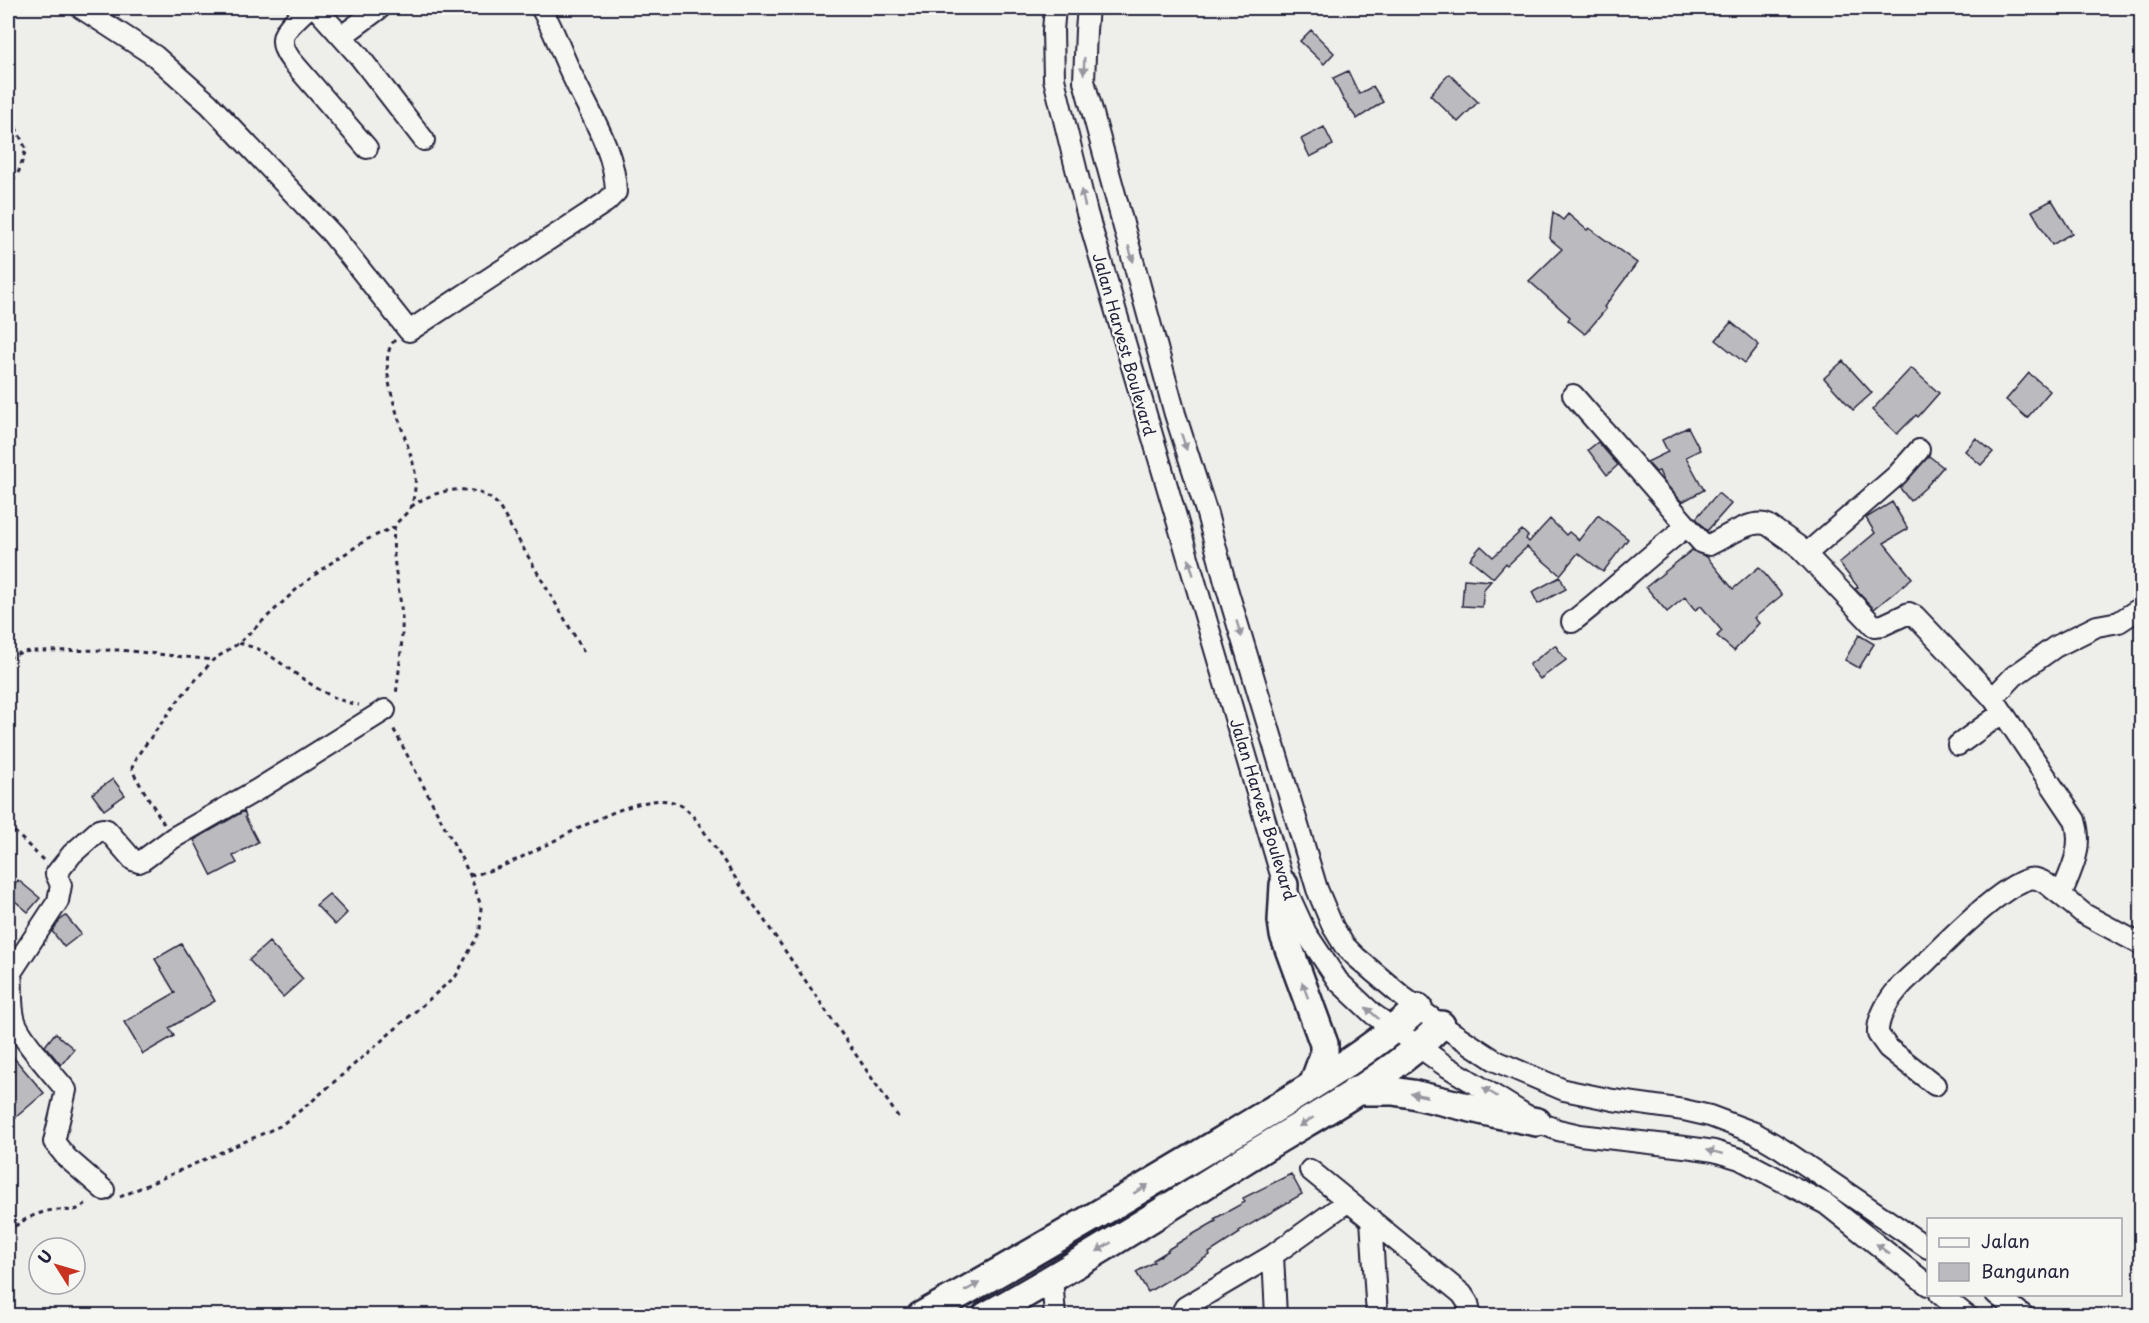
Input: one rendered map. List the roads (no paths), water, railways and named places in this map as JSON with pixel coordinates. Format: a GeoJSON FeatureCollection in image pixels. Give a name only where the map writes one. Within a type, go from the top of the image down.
{"type":"FeatureCollection","features":[{"type":"Feature","properties":{"kind":"street"},"geometry":{"type":"LineString","coordinates":[[81,8],[155,56],[209,104],[333,235],[409,331],[612,198],[616,192],[615,174],[601,134],[572,76],[555,33],[541,8]]}},
{"type":"Feature","properties":{"kind":"street"},"geometry":{"type":"LineString","coordinates":[[308,8],[287,29],[282,37],[282,44],[291,60],[367,148]]}},
{"type":"Feature","properties":{"kind":"street"},"geometry":{"type":"LineString","coordinates":[[316,8],[342,36],[424,140]]}},
{"type":"Feature","properties":{"kind":"street"},"geometry":{"type":"LineString","coordinates":[[342,36],[380,8]]}},
{"type":"Feature","properties":{"kind":"street","name":"Jalan Harvest Boulevard"},"geometry":{"type":"LineString","coordinates":[[1056,8],[1053,30],[1054,79],[1087,213],[1284,885],[1306,933],[1338,981],[1394,1030],[1419,1048],[1537,1122],[1580,1135],[1714,1151],[1740,1160],[1826,1204],[1927,1284]]}},
{"type":"Feature","properties":{"kind":"street","name":"Jalan Harvest Boulevard"},"geometry":{"type":"LineString","coordinates":[[1088,8],[1084,81],[1175,414],[1207,514],[1228,593],[1317,889],[1344,945],[1418,1008],[1496,1061],[1564,1090],[1613,1100],[1684,1110],[1710,1116],[1755,1133],[1927,1247]]}},
{"type":"Feature","properties":{"kind":"street"},"geometry":{"type":"LineString","coordinates":[[1573,395],[1696,538],[1707,546],[1745,528],[1764,524],[1798,546],[1874,626],[1883,625],[1909,613],[1915,616],[1998,706],[2075,820],[2077,855],[2061,895]]}},
{"type":"Feature","properties":{"kind":"street"},"geometry":{"type":"LineString","coordinates":[[1806,554],[1897,475],[1919,450]]}},
{"type":"Feature","properties":{"kind":"street"},"geometry":{"type":"LineString","coordinates":[[1178,523],[1207,514]]}},
{"type":"Feature","properties":{"kind":"street"},"geometry":{"type":"LineString","coordinates":[[1572,622],[1615,589],[1653,552],[1686,526]]}},
{"type":"Feature","properties":{"kind":"street"},"geometry":{"type":"LineString","coordinates":[[1958,745],[1998,706],[2014,676],[2055,647],[2097,626],[2119,622],[2139,613]]}},
{"type":"Feature","properties":{"kind":"street"},"geometry":{"type":"LineString","coordinates":[[104,1190],[66,1158],[54,1142],[66,1090],[21,1033],[13,1012],[9,975],[58,901],[61,885],[56,874],[72,854],[101,829],[107,830],[131,858],[137,862],[143,860],[173,838],[257,790],[385,710]]}},
{"type":"Feature","properties":{"kind":"street"},"geometry":{"type":"LineString","coordinates":[[1935,1085],[1888,1048],[1878,1034],[1880,1018],[1896,990],[1944,943],[2016,885],[2036,879],[2061,895],[2084,914],[2142,945]]}},
{"type":"Feature","properties":{"kind":"street"},"geometry":{"type":"LineString","coordinates":[[1284,885],[1282,921],[1284,935],[1324,1044],[1324,1055],[1313,1085]]}},
{"type":"Feature","properties":{"kind":"street"},"geometry":{"type":"LineString","coordinates":[[921,1316],[1051,1244],[1313,1085],[1394,1030],[1418,1008]]}},
{"type":"Feature","properties":{"kind":"street"},"geometry":{"type":"LineString","coordinates":[[986,1316],[1018,1307],[1052,1278],[1355,1091],[1419,1048],[1441,1025]]}},
{"type":"Feature","properties":{"kind":"street"},"geometry":{"type":"LineString","coordinates":[[1355,1091],[1393,1091],[1412,1094],[1537,1122]]}},
{"type":"Feature","properties":{"kind":"street"},"geometry":{"type":"LineString","coordinates":[[1310,1170],[1462,1294],[1472,1316]]}},
{"type":"Feature","properties":{"kind":"street"},"geometry":{"type":"LineString","coordinates":[[1180,1316],[1185,1307],[1273,1255],[1347,1202]]}},
{"type":"Feature","properties":{"kind":"street"},"geometry":{"type":"LineString","coordinates":[[1371,1219],[1377,1316]]}},
{"type":"Feature","properties":{"kind":"street"},"geometry":{"type":"LineString","coordinates":[[1273,1255],[1276,1316]]}},
{"type":"Feature","properties":{"kind":"street"},"geometry":{"type":"LineString","coordinates":[[1052,1278],[1055,1316]]}},
{"type":"Feature","properties":{"kind":"street"},"geometry":{"type":"LineString","coordinates":[[1942,1296],[1966,1316]]}},
{"type":"Feature","properties":{"kind":"street"},"geometry":{"type":"LineString","coordinates":[[1999,1296],[2024,1316]]}}]}
